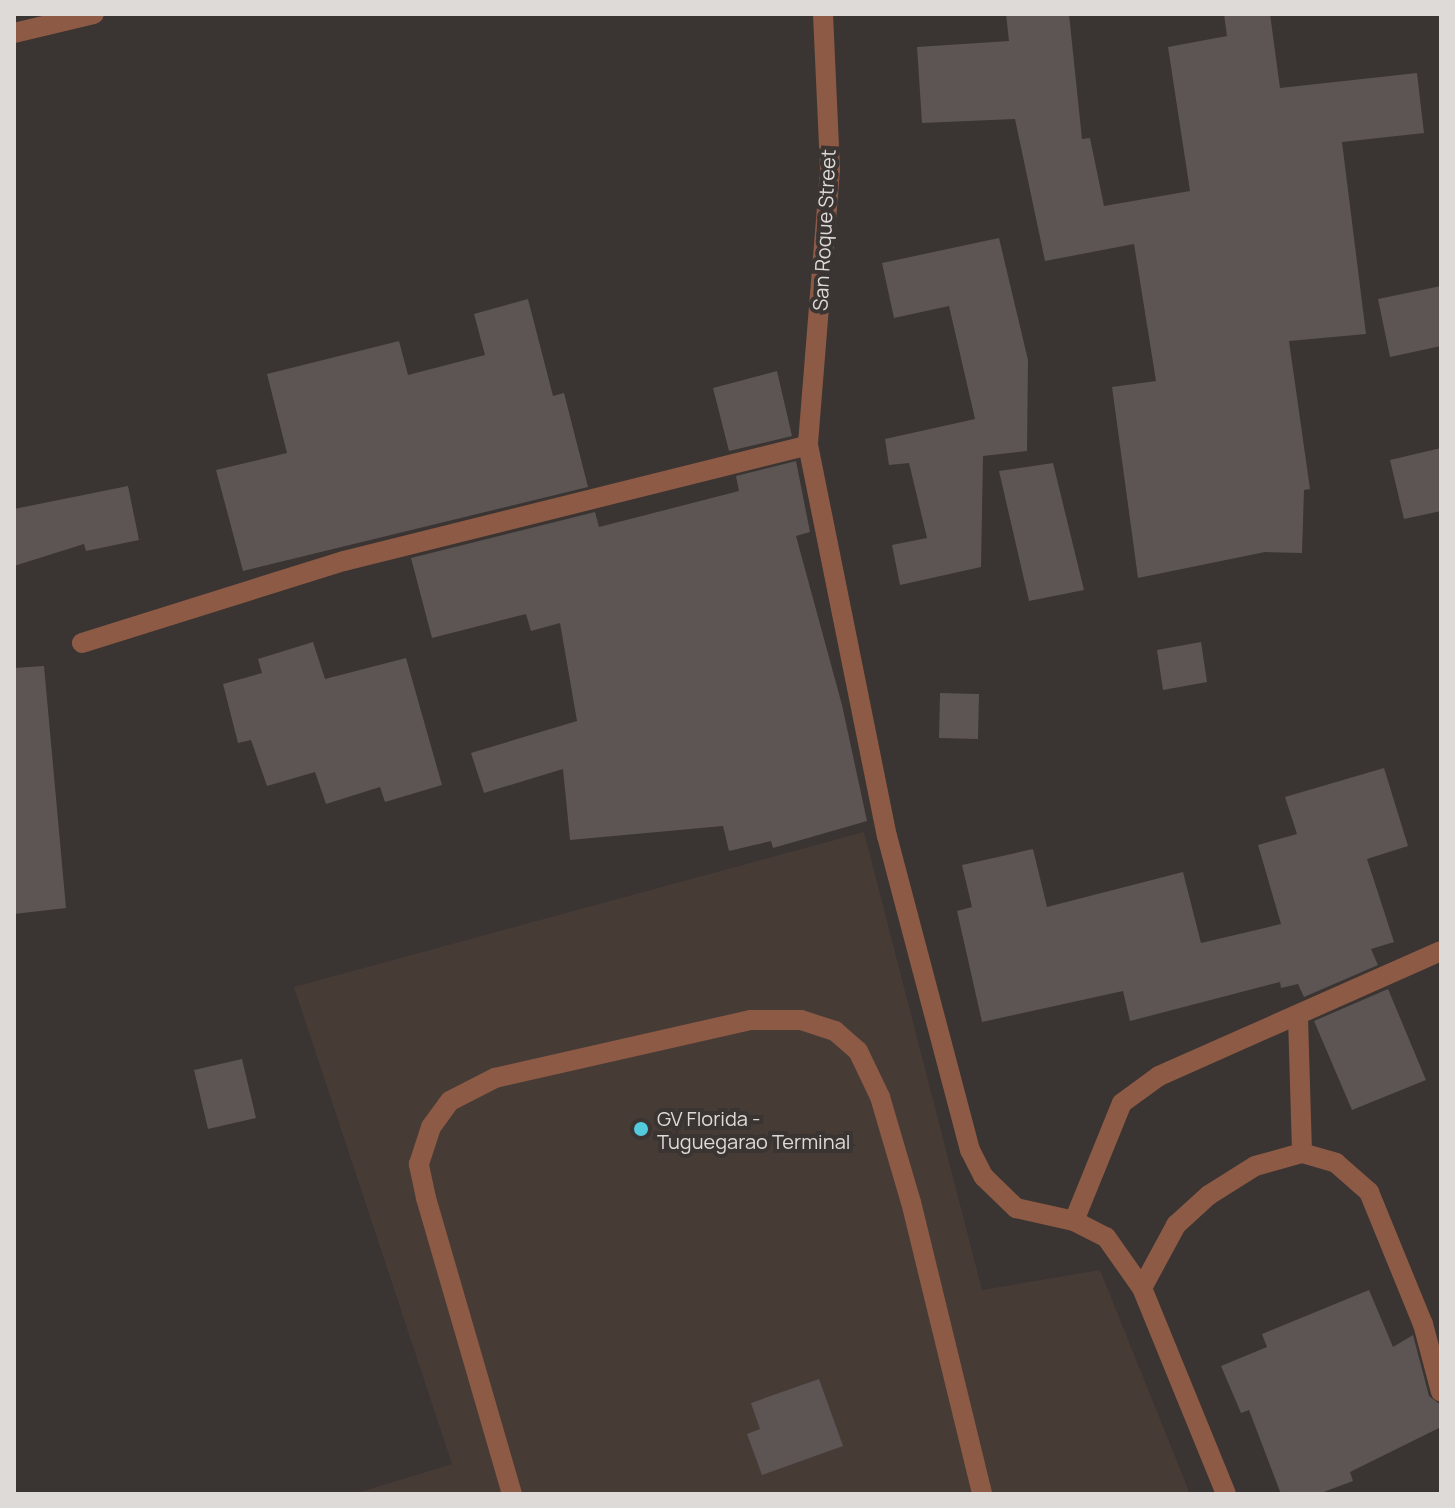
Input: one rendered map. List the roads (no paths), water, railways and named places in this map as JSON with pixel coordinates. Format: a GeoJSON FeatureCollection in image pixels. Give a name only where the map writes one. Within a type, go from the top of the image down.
{"type":"FeatureCollection","features":[{"type":"Feature","properties":{"kind":"street"},"geometry":{"type":"LineString","coordinates":[[14,33],[94,14]]}},
{"type":"Feature","properties":{"kind":"street","name":"San Roque Street"},"geometry":{"type":"LineString","coordinates":[[823,14],[830,170],[808,445],[887,836],[970,1150],[984,1177],[1016,1208],[1074,1221],[1106,1237],[1142,1288],[1226,1494]]}},
{"type":"Feature","properties":{"kind":"street"},"geometry":{"type":"LineString","coordinates":[[82,643],[344,561],[808,445]]}},
{"type":"Feature","properties":{"kind":"street"},"geometry":{"type":"LineString","coordinates":[[1074,1221],[1122,1103],[1159,1076],[1441,951]]}},
{"type":"Feature","properties":{"kind":"street"},"geometry":{"type":"LineString","coordinates":[[1298,1017],[1302,1153]]}},
{"type":"Feature","properties":{"kind":"street"},"geometry":{"type":"LineString","coordinates":[[512,1494],[426,1198],[419,1164],[431,1127],[450,1101],[495,1078],[751,1020],[801,1020],[835,1031],[858,1051],[880,1097],[911,1202],[982,1494]]}},
{"type":"Feature","properties":{"kind":"street"},"geometry":{"type":"LineString","coordinates":[[1142,1288],[1176,1225],[1209,1195],[1255,1166],[1302,1153],[1336,1163],[1369,1192],[1423,1324],[1441,1392]]}},
{"type":"Feature","properties":{"kind":"place","name":"GV Florida - Tuguegarao Terminal"},"geometry":{"type":"Point","coordinates":[641,1129]}}]}
